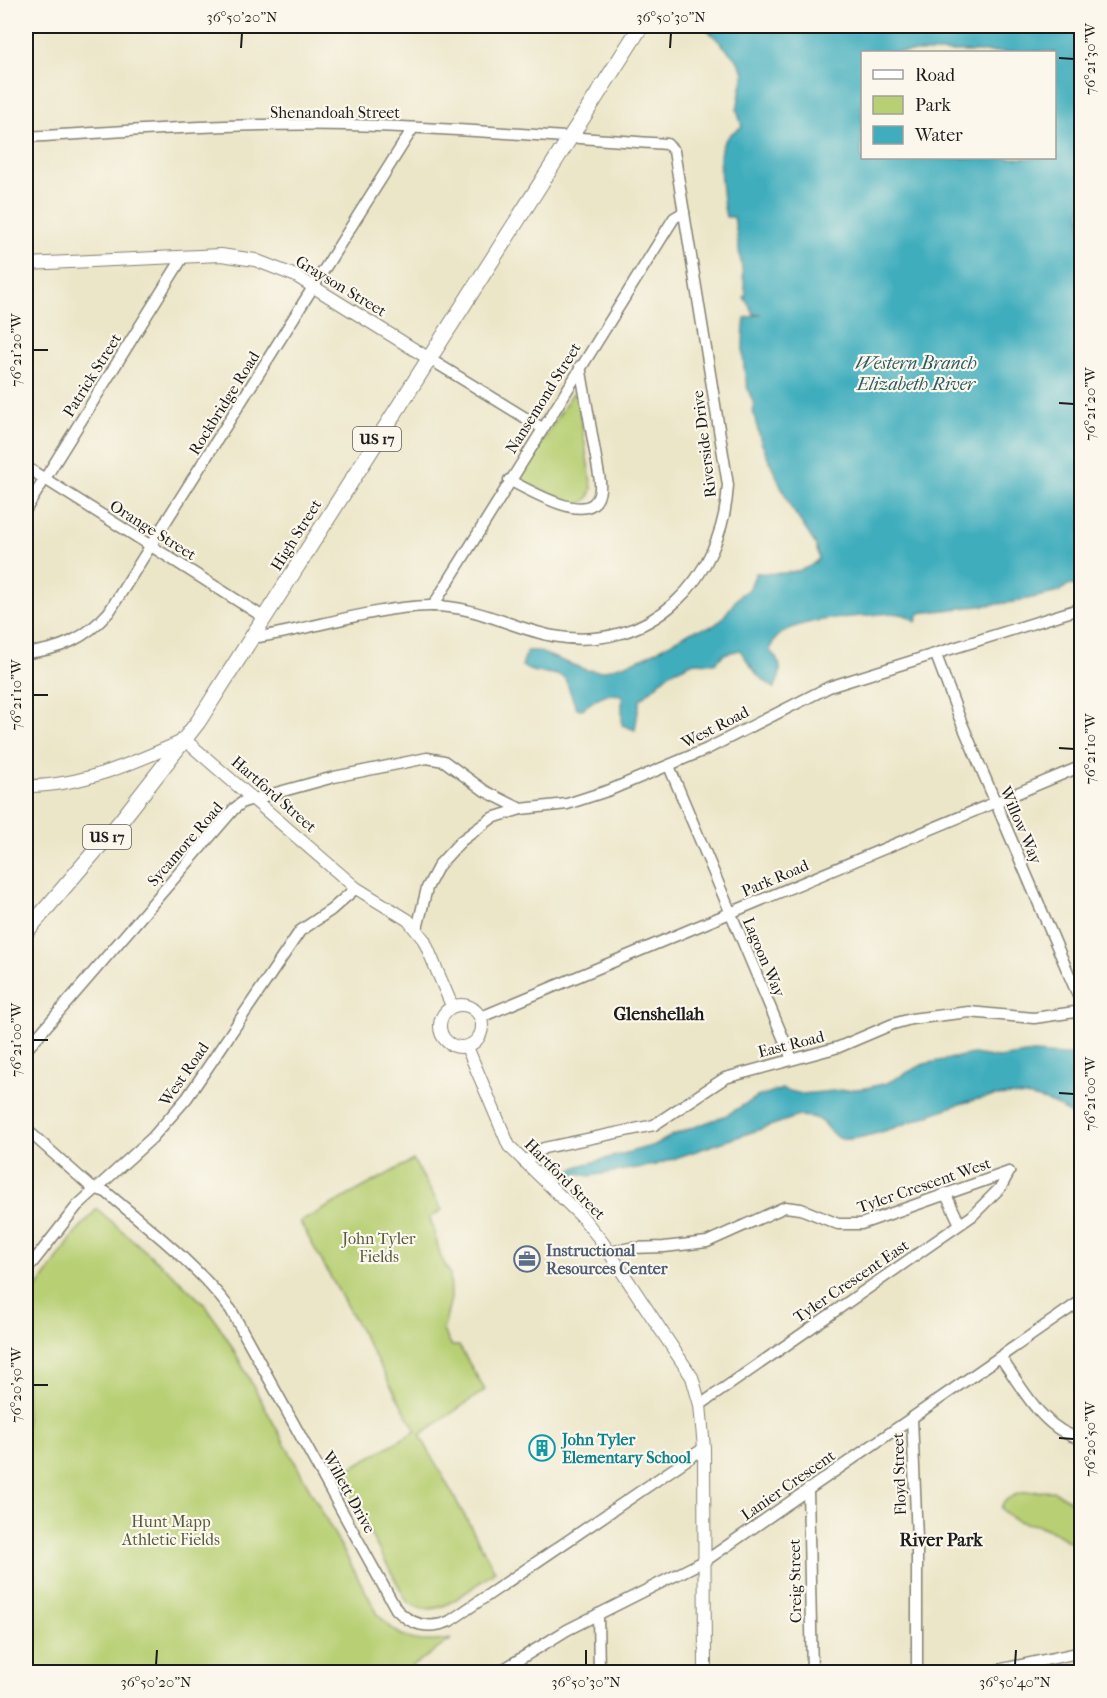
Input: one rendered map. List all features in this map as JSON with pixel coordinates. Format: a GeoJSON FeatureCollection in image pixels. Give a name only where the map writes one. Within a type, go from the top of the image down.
{"type":"FeatureCollection","features":[{"type":"Feature","properties":{"kind":"main road","name":"US 17"},"geometry":{"type":"LineString","coordinates":[[568,137],[575,117],[630,26]]}},
{"type":"Feature","properties":{"kind":"main road","name":"US 17"},"geometry":{"type":"LineString","coordinates":[[568,137],[641,26]]}},
{"type":"Feature","properties":{"kind":"main road","name":"High Street"},"geometry":{"type":"LineString","coordinates":[[28,926],[120,822],[185,740],[265,618],[568,137]]}},
{"type":"Feature","properties":{"kind":"street","name":"Shenandoah Street"},"geometry":{"type":"LineString","coordinates":[[26,137],[212,128],[346,125],[645,143]]}},
{"type":"Feature","properties":{"kind":"street","name":"Rockbridge Road"},"geometry":{"type":"LineString","coordinates":[[26,653],[68,644],[99,623],[152,547],[413,128]]}},
{"type":"Feature","properties":{"kind":"street","name":"Riverside Drive"},"geometry":{"type":"LineString","coordinates":[[252,638],[394,610],[433,606],[479,612],[553,636],[594,638],[626,630],[652,619],[675,602],[700,574],[721,532],[728,485],[674,151],[667,144],[645,143]]}},
{"type":"Feature","properties":{"kind":"street"},"geometry":{"type":"LineString","coordinates":[[26,210],[26,265]]}},
{"type":"Feature","properties":{"kind":"street","name":"Nansemond Street"},"geometry":{"type":"LineString","coordinates":[[433,606],[509,480],[674,218],[684,212]]}},
{"type":"Feature","properties":{"kind":"street","name":"Grayson Street"},"geometry":{"type":"LineString","coordinates":[[26,265],[221,255],[255,260],[314,287],[542,428]]}},
{"type":"Feature","properties":{"kind":"street","name":"Patrick Street"},"geometry":{"type":"LineString","coordinates":[[26,509],[183,257]]}},
{"type":"Feature","properties":{"kind":"street"},"geometry":{"type":"LineString","coordinates":[[509,480],[575,509],[588,507],[599,495],[600,482],[580,366]]}},
{"type":"Feature","properties":{"kind":"street","name":"Orange Street"},"geometry":{"type":"LineString","coordinates":[[26,467],[265,618]]}},
{"type":"Feature","properties":{"kind":"street","name":"West Road"},"geometry":{"type":"LineString","coordinates":[[417,929],[427,888],[447,854],[479,825],[492,818],[521,809],[583,799],[707,749],[829,687],[1082,608]]}},
{"type":"Feature","properties":{"kind":"street","name":"Willow Way"},"geometry":{"type":"LineString","coordinates":[[936,655],[995,802],[1082,1005]]}},
{"type":"Feature","properties":{"kind":"street"},"geometry":{"type":"LineString","coordinates":[[26,786],[53,785],[98,774],[185,740]]}},
{"type":"Feature","properties":{"kind":"street","name":"Hartford Street"},"geometry":{"type":"LineString","coordinates":[[185,740],[356,888],[379,904],[398,913],[417,929],[434,961],[452,1006]]}},
{"type":"Feature","properties":{"kind":"street","name":"Sycamore Road"},"geometry":{"type":"LineString","coordinates":[[26,1050],[234,809],[253,798],[427,758],[444,761],[485,791],[521,809]]}},
{"type":"Feature","properties":{"kind":"street","name":"Lagoon Way"},"geometry":{"type":"LineString","coordinates":[[669,766],[792,1059]]}},
{"type":"Feature","properties":{"kind":"street","name":"Park Road"},"geometry":{"type":"LineString","coordinates":[[481,1017],[1082,766]]}},
{"type":"Feature","properties":{"kind":"street","name":"West Road"},"geometry":{"type":"LineString","coordinates":[[26,1271],[77,1206],[152,1138],[187,1098],[300,931],[331,910],[356,888]]}},
{"type":"Feature","properties":{"kind":"street"},"geometry":{"type":"LineString","coordinates":[[452,1006],[472,1007],[481,1017],[481,1035],[467,1047],[449,1044],[441,1034],[443,1015],[452,1006]]}},
{"type":"Feature","properties":{"kind":"street","name":"East Road"},"geometry":{"type":"LineString","coordinates":[[524,1162],[544,1148],[654,1125],[724,1078],[839,1047],[911,1019],[969,1012],[1052,1017],[1082,1011]]}},
{"type":"Feature","properties":{"kind":"street","name":"Hartford Street"},"geometry":{"type":"LineString","coordinates":[[467,1047],[490,1095],[503,1136],[524,1162],[583,1218],[610,1252],[684,1361],[700,1405],[704,1448],[705,1672]]}},
{"type":"Feature","properties":{"kind":"street","name":"Willett Drive"},"geometry":{"type":"LineString","coordinates":[[26,1129],[95,1188],[106,1192],[187,1260],[231,1310],[396,1609],[417,1624],[435,1625],[450,1621],[704,1448]]}},
{"type":"Feature","properties":{"kind":"street","name":"Tyler Crescent West"},"geometry":{"type":"LineString","coordinates":[[610,1252],[630,1248],[672,1247],[706,1242],[785,1207],[801,1209],[838,1224],[861,1224],[1009,1172]]}},
{"type":"Feature","properties":{"kind":"street","name":"Tyler Crescent East"},"geometry":{"type":"LineString","coordinates":[[700,1405],[982,1208],[1002,1187],[1009,1172]]}},
{"type":"Feature","properties":{"kind":"street"},"geometry":{"type":"LineString","coordinates":[[945,1193],[960,1224]]}},
{"type":"Feature","properties":{"kind":"street","name":"Lanier Crescent"},"geometry":{"type":"LineString","coordinates":[[499,1672],[567,1630],[704,1561],[1082,1300]]}},
{"type":"Feature","properties":{"kind":"street"},"geometry":{"type":"LineString","coordinates":[[1001,1358],[1045,1419],[1065,1433],[1082,1439]]}},
{"type":"Feature","properties":{"kind":"street","name":"Floyd Street"},"geometry":{"type":"LineString","coordinates":[[912,1418],[917,1539],[917,1672]]}},
{"type":"Feature","properties":{"kind":"street","name":"Creig Street"},"geometry":{"type":"LineString","coordinates":[[808,1489],[812,1672]]}},
{"type":"Feature","properties":{"kind":"street"},"geometry":{"type":"LineString","coordinates":[[598,1614],[599,1672]]}},
{"type":"Feature","properties":{"kind":"street"},"geometry":{"type":"LineString","coordinates":[[988,1672],[1082,1652]]}},
{"type":"Feature","properties":{"kind":"green space"},"geometry":{"type":"Polygon","coordinates":[[[572,394],[577,395],[592,489],[586,500],[574,504],[518,480],[572,394]]]}},
{"type":"Feature","properties":{"kind":"green space","name":"John Tyler Fields"},"geometry":{"type":"Polygon","coordinates":[[[413,1160],[442,1210],[430,1218],[441,1257],[450,1274],[451,1298],[443,1331],[452,1346],[459,1346],[485,1390],[420,1435],[495,1571],[452,1602],[429,1609],[418,1607],[407,1601],[338,1475],[416,1431],[300,1222],[413,1160]]]}},
{"type":"Feature","properties":{"kind":"green space","name":"Hunt Mapp Athletic Fields"},"geometry":{"type":"Polygon","coordinates":[[[97,1209],[206,1306],[227,1338],[378,1614],[394,1630],[410,1639],[440,1641],[452,1639],[404,1672],[26,1672],[26,1585],[35,1575],[26,1568],[26,1304],[77,1231],[97,1209]]]}},
{"type":"Feature","properties":{"kind":"green space"},"geometry":{"type":"Polygon","coordinates":[[[1054,1491],[1081,1507],[1081,1544],[1067,1540],[1040,1526],[1018,1521],[1001,1508],[1010,1497],[1016,1495],[1054,1491]]]}},
{"type":"Feature","properties":{"kind":"water","name":"Western Branch Elizabeth River"},"geometry":{"type":"Polygon","coordinates":[[[704,26],[1081,26],[1081,579],[1079,586],[1068,585],[1059,592],[1014,602],[919,613],[916,622],[904,615],[886,613],[824,620],[795,627],[774,641],[770,651],[780,668],[779,678],[774,688],[758,676],[740,650],[724,654],[715,663],[694,662],[670,673],[640,700],[635,730],[622,725],[622,695],[604,695],[582,709],[576,708],[565,678],[532,671],[522,666],[527,651],[537,651],[586,670],[602,671],[623,665],[645,657],[692,631],[713,626],[721,620],[740,595],[749,589],[756,573],[799,570],[814,564],[819,558],[816,545],[790,506],[761,442],[746,380],[743,353],[745,318],[761,314],[754,314],[744,297],[746,295],[734,217],[726,217],[720,170],[722,146],[730,135],[742,127],[737,110],[744,72],[737,60],[704,26]]]}},
{"type":"Feature","properties":{"kind":"water"},"geometry":{"type":"Polygon","coordinates":[[[1032,1053],[1081,1056],[1081,1127],[1068,1112],[1039,1099],[1013,1095],[985,1098],[958,1105],[877,1133],[850,1139],[835,1136],[815,1118],[799,1116],[655,1165],[589,1176],[579,1173],[563,1181],[559,1177],[579,1166],[655,1145],[673,1135],[727,1115],[757,1097],[782,1089],[802,1094],[866,1088],[887,1083],[924,1064],[973,1054],[999,1058],[1032,1053]]]}},
{"type":"Feature","properties":{"kind":"place","name":"Instructional Resources Center"},"geometry":{"type":"Point","coordinates":[527,1259]}},
{"type":"Feature","properties":{"kind":"place","name":"John Tyler Elementary School"},"geometry":{"type":"Point","coordinates":[542,1448]}},
{"type":"Feature","properties":{"kind":"district","name":"Glenshellah"},"geometry":{"type":"Point","coordinates":[659,1014]}},
{"type":"Feature","properties":{"kind":"district","name":"River Park"},"geometry":{"type":"Point","coordinates":[941,1540]}}]}
